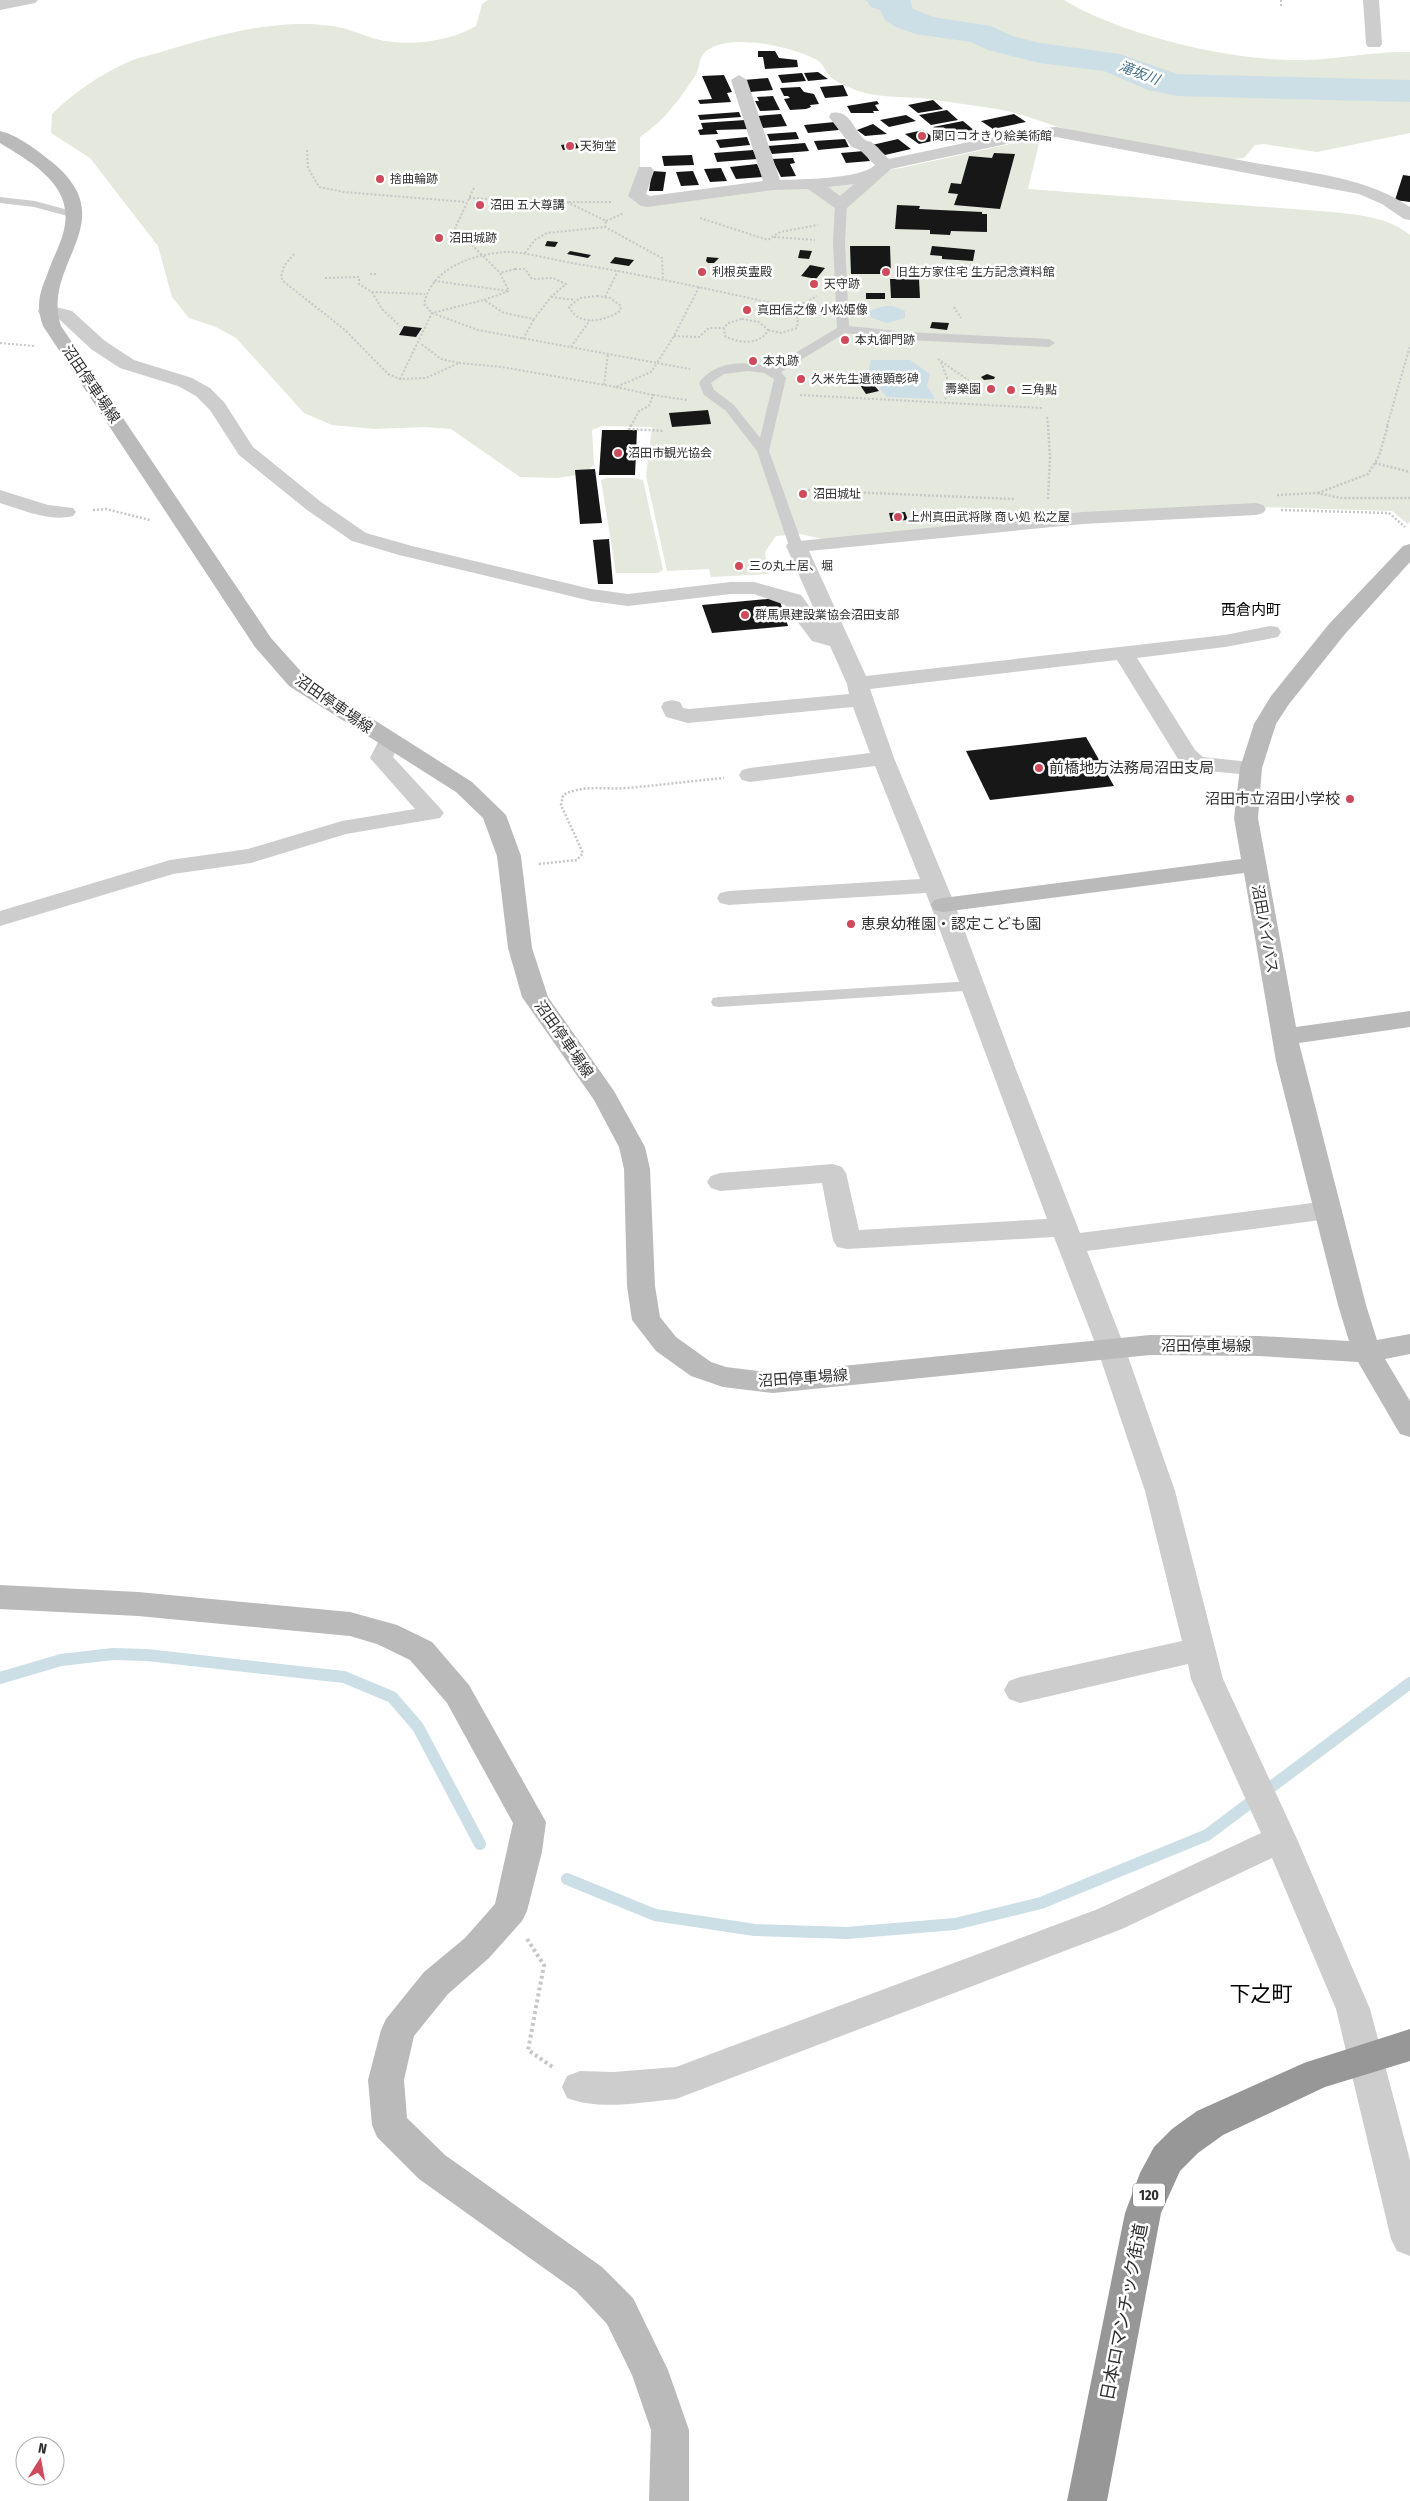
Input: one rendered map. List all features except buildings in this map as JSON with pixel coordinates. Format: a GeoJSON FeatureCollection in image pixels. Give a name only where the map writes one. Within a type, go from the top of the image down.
{"type":"FeatureCollection","features":[{"type":"Feature","properties":{"kind":"highway","name":"日本ロマンチック街道"},"geometry":{"type":"LineString","coordinates":[[1087,2501],[1143,2213],[1153,2185],[1167,2158],[1185,2141],[1210,2123],[1317,2074],[1410,2045]]}},
{"type":"Feature","properties":{"kind":"main road"},"geometry":{"type":"LineString","coordinates":[[2,139],[50,169],[67,188],[76,215],[48,295],[46,311]]}},
{"type":"Feature","properties":{"kind":"main road","name":"沼田停車場線"},"geometry":{"type":"LineString","coordinates":[[46,311],[61,340],[276,659],[297,681],[389,742],[464,787],[494,815],[509,856],[520,948],[535,997],[559,1034],[605,1097],[632,1148],[637,1169],[641,1286],[646,1320],[666,1344],[701,1369],[723,1377],[773,1383],[1150,1345],[1260,1346],[1367,1352],[1410,1344]]}},
{"type":"Feature","properties":{"kind":"main road","name":"沼田バイパス"},"geometry":{"type":"LineString","coordinates":[[1367,1352],[1352,1306],[1289,1061],[1246,818],[1251,768],[1265,724],[1286,690],[1337,629],[1410,550]]}},
{"type":"Feature","properties":{"kind":"main road"},"geometry":{"type":"LineString","coordinates":[[938,895],[1254,865]]}},
{"type":"Feature","properties":{"kind":"main road"},"geometry":{"type":"LineString","coordinates":[[1286,1037],[1410,1019]]}},
{"type":"Feature","properties":{"kind":"main road"},"geometry":{"type":"LineString","coordinates":[[1367,1352],[1410,1426]]}},
{"type":"Feature","properties":{"kind":"main road"},"geometry":{"type":"LineString","coordinates":[[0,1597],[138,1604],[350,1624],[386,1634],[421,1651],[458,1694],[530,1822],[525,1852],[510,1911],[477,1948],[436,1983],[398,2030],[386,2080],[390,2125],[432,2168],[589,2279],[620,2310],[649,2370],[670,2430],[669,2501]]}},
{"type":"Feature","properties":{"kind":"street"},"geometry":{"type":"LineString","coordinates":[[0,5],[30,0]]}},
{"type":"Feature","properties":{"kind":"street"},"geometry":{"type":"LineString","coordinates":[[1371,0],[1374,44]]}},
{"type":"Feature","properties":{"kind":"street"},"geometry":{"type":"LineString","coordinates":[[739,80],[773,186]]}},
{"type":"Feature","properties":{"kind":"street"},"geometry":{"type":"LineString","coordinates":[[837,117],[846,125],[858,143],[866,146],[886,165]]}},
{"type":"Feature","properties":{"kind":"street"},"geometry":{"type":"LineString","coordinates":[[812,184],[840,212],[872,176],[886,165],[1030,134],[1056,132],[1298,176],[1364,190],[1388,200],[1410,215]]}},
{"type":"Feature","properties":{"kind":"street"},"geometry":{"type":"LineString","coordinates":[[645,171],[637,196],[647,202],[872,176]]}},
{"type":"Feature","properties":{"kind":"street"},"geometry":{"type":"LineString","coordinates":[[46,311],[64,314],[72,319],[98,345],[127,364],[185,382],[203,392],[217,406],[246,451],[314,506],[359,537],[406,551],[591,595],[628,600],[731,588],[754,588],[775,593],[792,600],[820,636],[840,642]]}},
{"type":"Feature","properties":{"kind":"street"},"geometry":{"type":"LineString","coordinates":[[0,496],[46,511],[66,512]]}},
{"type":"Feature","properties":{"kind":"street"},"geometry":{"type":"LineString","coordinates":[[1256,509],[1178,512],[1057,521],[796,546],[840,642],[1111,1348],[1160,1491],[1207,1679],[1280,1839],[1353,2009],[1410,2239]]}},
{"type":"Feature","properties":{"kind":"street"},"geometry":{"type":"LineString","coordinates":[[672,707],[674,712],[688,716],[1270,632]]}},
{"type":"Feature","properties":{"kind":"street"},"geometry":{"type":"LineString","coordinates":[[1123,653],[1186,754],[1197,763],[1251,768]]}},
{"type":"Feature","properties":{"kind":"street"},"geometry":{"type":"LineString","coordinates":[[0,919],[170,867],[251,856],[342,828],[432,813],[381,758],[389,742]]}},
{"type":"Feature","properties":{"kind":"street"},"geometry":{"type":"LineString","coordinates":[[750,775],[883,758]]}},
{"type":"Feature","properties":{"kind":"street"},"geometry":{"type":"LineString","coordinates":[[729,898],[938,895]]}},
{"type":"Feature","properties":{"kind":"street"},"geometry":{"type":"LineString","coordinates":[[720,1182],[833,1173],[846,1240],[1067,1235],[1328,1210]]}},
{"type":"Feature","properties":{"kind":"street"},"geometry":{"type":"LineString","coordinates":[[1020,1690],[1199,1649]]}},
{"type":"Feature","properties":{"kind":"street"},"geometry":{"type":"LineString","coordinates":[[580,2087],[614,2088],[676,2083],[1110,1919],[1280,1839]]}},
{"type":"Feature","properties":{"kind":"lane"},"geometry":{"type":"LineString","coordinates":[[0,200],[35,204],[76,215]]}},
{"type":"Feature","properties":{"kind":"lane"},"geometry":{"type":"LineString","coordinates":[[840,212],[839,242],[843,329]]}},
{"type":"Feature","properties":{"kind":"lane"},"geometry":{"type":"LineString","coordinates":[[773,372],[843,329],[908,336],[1049,342]]}},
{"type":"Feature","properties":{"kind":"lane"},"geometry":{"type":"LineString","coordinates":[[763,451],[780,378],[773,372],[747,367],[713,374],[705,383],[708,392],[730,408],[763,451],[796,546]]}},
{"type":"Feature","properties":{"kind":"lane"},"geometry":{"type":"LineString","coordinates":[[719,1002],[973,986]]}},
{"type":"Feature","properties":{"kind":"path"},"geometry":{"type":"LineString","coordinates":[[1281,0],[1281,8]]}},
{"type":"Feature","properties":{"kind":"path"},"geometry":{"type":"LineString","coordinates":[[307,150],[308,168],[319,187],[344,192],[466,202]]}},
{"type":"Feature","properties":{"kind":"path"},"geometry":{"type":"LineString","coordinates":[[474,188],[455,228],[484,254],[500,273],[509,291]]}},
{"type":"Feature","properties":{"kind":"path"},"geometry":{"type":"LineString","coordinates":[[469,198],[566,202],[647,202],[768,240],[780,232],[840,212]]}},
{"type":"Feature","properties":{"kind":"path"},"geometry":{"type":"LineString","coordinates":[[566,202],[606,221],[605,227]]}},
{"type":"Feature","properties":{"kind":"path"},"geometry":{"type":"LineString","coordinates":[[525,253],[535,240],[547,233],[605,227],[662,258],[663,278]]}},
{"type":"Feature","properties":{"kind":"path"},"geometry":{"type":"LineString","coordinates":[[773,237],[839,242]]}},
{"type":"Feature","properties":{"kind":"path"},"geometry":{"type":"LineString","coordinates":[[674,336],[699,337],[709,328],[724,328],[734,321],[751,320],[759,322],[768,330],[781,333],[797,328],[799,321],[797,314],[784,306],[663,278],[525,253],[484,254],[461,262],[434,281],[425,294],[424,304],[432,314],[478,330],[713,374]]}},
{"type":"Feature","properties":{"kind":"path"},"geometry":{"type":"LineString","coordinates":[[294,254],[284,266],[281,277],[283,281],[345,330],[388,374],[400,379],[426,378],[459,363]]}},
{"type":"Feature","properties":{"kind":"path"},"geometry":{"type":"LineString","coordinates":[[500,273],[521,268],[527,271],[532,279],[553,278],[562,280],[565,286],[551,297],[534,319],[523,339]]}},
{"type":"Feature","properties":{"kind":"path"},"geometry":{"type":"LineString","coordinates":[[605,296],[618,271]]}},
{"type":"Feature","properties":{"kind":"path"},"geometry":{"type":"LineString","coordinates":[[370,274],[378,274]]}},
{"type":"Feature","properties":{"kind":"path"},"geometry":{"type":"LineString","coordinates":[[325,278],[359,277],[359,284],[372,292],[382,309],[400,326]]}},
{"type":"Feature","properties":{"kind":"path"},"geometry":{"type":"LineString","coordinates":[[784,306],[814,299],[825,287],[841,278]]}},
{"type":"Feature","properties":{"kind":"path"},"geometry":{"type":"LineString","coordinates":[[434,281],[509,291]]}},
{"type":"Feature","properties":{"kind":"path"},"geometry":{"type":"LineString","coordinates":[[616,387],[651,372],[674,336],[699,287]]}},
{"type":"Feature","properties":{"kind":"path"},"geometry":{"type":"LineString","coordinates":[[432,314],[509,291]]}},
{"type":"Feature","properties":{"kind":"path"},"geometry":{"type":"LineString","coordinates":[[372,292],[425,294]]}},
{"type":"Feature","properties":{"kind":"path"},"geometry":{"type":"LineString","coordinates":[[551,297],[575,300],[590,296],[605,296],[618,302],[621,306],[620,311],[606,319],[590,320],[570,312],[569,307],[575,300]]}},
{"type":"Feature","properties":{"kind":"path"},"geometry":{"type":"LineString","coordinates":[[484,300],[504,314],[534,319]]}},
{"type":"Feature","properties":{"kind":"path"},"geometry":{"type":"LineString","coordinates":[[400,379],[420,343],[432,314]]}},
{"type":"Feature","properties":{"kind":"path"},"geometry":{"type":"LineString","coordinates":[[571,347],[590,320]]}},
{"type":"Feature","properties":{"kind":"path"},"geometry":{"type":"LineString","coordinates":[[724,328],[725,336],[729,339],[748,342],[764,337],[768,330]]}},
{"type":"Feature","properties":{"kind":"path"},"geometry":{"type":"LineString","coordinates":[[420,343],[441,358],[459,363],[502,367],[653,395],[649,406],[639,411],[629,429],[664,431]]}},
{"type":"Feature","properties":{"kind":"path"},"geometry":{"type":"LineString","coordinates":[[1317,493],[1368,474],[1380,456],[1410,346]]}},
{"type":"Feature","properties":{"kind":"path"},"geometry":{"type":"LineString","coordinates":[[604,385],[607,378],[605,362],[608,354]]}},
{"type":"Feature","properties":{"kind":"path"},"geometry":{"type":"LineString","coordinates":[[941,361],[952,391]]}},
{"type":"Feature","properties":{"kind":"path"},"geometry":{"type":"LineString","coordinates":[[945,399],[952,391],[968,385]]}},
{"type":"Feature","properties":{"kind":"path"},"geometry":{"type":"LineString","coordinates":[[799,396],[1042,408]]}},
{"type":"Feature","properties":{"kind":"path"},"geometry":{"type":"LineString","coordinates":[[1047,417],[1050,458],[1048,501],[1057,521]]}},
{"type":"Feature","properties":{"kind":"path"},"geometry":{"type":"LineString","coordinates":[[1375,462],[1410,472]]}},
{"type":"Feature","properties":{"kind":"path"},"geometry":{"type":"LineString","coordinates":[[66,512],[106,509],[144,520],[185,525]]}},
{"type":"Feature","properties":{"kind":"path"},"geometry":{"type":"LineString","coordinates":[[1256,509],[1389,514],[1409,530]]}},
{"type":"Feature","properties":{"kind":"path"},"geometry":{"type":"LineString","coordinates":[[538,864],[577,860],[582,853],[561,806],[563,795],[572,790],[588,786],[626,788],[750,775]]}},
{"type":"Feature","properties":{"kind":"path"},"geometry":{"type":"LineString","coordinates":[[510,1911],[544,1965],[528,2050],[580,2087]]}},
{"type":"Feature","properties":{"kind":"shaded area"},"geometry":{"type":"Polygon","coordinates":[[[488,0],[1064,0],[1088,13],[1148,35],[1180,44],[1246,57],[1304,60],[1410,52],[1410,133],[1317,152],[1264,144],[1255,145],[1244,158],[1233,159],[1089,135],[997,109],[929,99],[860,92],[836,81],[829,75],[823,65],[807,55],[780,47],[749,42],[722,44],[711,48],[703,54],[695,76],[677,102],[664,117],[640,137],[640,167],[633,195],[668,199],[901,168],[1028,140],[1039,143],[1028,189],[1332,212],[1373,218],[1393,224],[1410,235],[1410,521],[1408,524],[1392,511],[1259,507],[827,540],[800,534],[776,536],[765,552],[768,574],[711,577],[709,569],[667,571],[646,476],[652,427],[602,426],[592,430],[594,465],[584,474],[557,478],[520,477],[451,429],[424,427],[375,429],[332,425],[304,413],[236,338],[216,327],[189,318],[172,297],[158,246],[90,158],[51,133],[52,114],[60,106],[97,78],[137,59],[226,34],[290,24],[338,27],[376,39],[401,43],[428,42],[454,36],[476,26],[482,4],[488,0]]]}},
{"type":"Feature","properties":{"kind":"shaded area"},"geometry":{"type":"Polygon","coordinates":[[[885,306],[893,306],[905,311],[905,318],[887,323],[870,317],[869,311],[885,306]]]}},
{"type":"Feature","properties":{"kind":"shaded area"},"geometry":{"type":"Polygon","coordinates":[[[871,360],[910,360],[930,374],[927,386],[935,399],[887,397],[868,374],[871,360]]]}},
{"type":"Feature","properties":{"kind":"shaded area"},"geometry":{"type":"Polygon","coordinates":[[[607,478],[643,480],[663,570],[658,573],[616,573],[601,480],[607,478]]]}},
{"type":"Feature","properties":{"kind":"waterway","name":"滝坂川"},"geometry":{"type":"LineString","coordinates":[[883,0],[896,4],[897,13],[908,20],[928,27],[979,33],[1000,43],[1039,53],[1108,61],[1134,69],[1161,82],[1177,85],[1410,91]]}},
{"type":"Feature","properties":{"kind":"waterway"},"geometry":{"type":"LineString","coordinates":[[0,1678],[61,1660],[113,1654],[147,1655],[344,1677],[392,1697],[418,1727],[480,1844]]}},
{"type":"Feature","properties":{"kind":"waterway"},"geometry":{"type":"LineString","coordinates":[[567,1879],[655,1915],[755,1930],[847,1933],[955,1924],[1041,1903],[1207,1835],[1410,1683]]}},
{"type":"Feature","properties":{"kind":"place","name":"関口コオきり絵美術館"},"geometry":{"type":"Point","coordinates":[922,136]}},
{"type":"Feature","properties":{"kind":"place","name":"天狗堂"},"geometry":{"type":"Point","coordinates":[570,146]}},
{"type":"Feature","properties":{"kind":"place","name":"捨曲輪跡"},"geometry":{"type":"Point","coordinates":[380,179]}},
{"type":"Feature","properties":{"kind":"place","name":"沼田 五大尊講"},"geometry":{"type":"Point","coordinates":[480,205]}},
{"type":"Feature","properties":{"kind":"place","name":"沼田城跡"},"geometry":{"type":"Point","coordinates":[439,238]}},
{"type":"Feature","properties":{"kind":"place","name":"利根英霊殿"},"geometry":{"type":"Point","coordinates":[702,272]}},
{"type":"Feature","properties":{"kind":"place","name":"旧生方家住宅 生方記念資料館"},"geometry":{"type":"Point","coordinates":[886,272]}},
{"type":"Feature","properties":{"kind":"place","name":"天守跡"},"geometry":{"type":"Point","coordinates":[814,284]}},
{"type":"Feature","properties":{"kind":"place","name":"真田信之像 小松姫像"},"geometry":{"type":"Point","coordinates":[747,310]}},
{"type":"Feature","properties":{"kind":"place","name":"本丸御門跡"},"geometry":{"type":"Point","coordinates":[845,340]}},
{"type":"Feature","properties":{"kind":"place","name":"本丸跡"},"geometry":{"type":"Point","coordinates":[753,361]}},
{"type":"Feature","properties":{"kind":"place","name":"久米先生遺徳顕彰碑"},"geometry":{"type":"Point","coordinates":[801,379]}},
{"type":"Feature","properties":{"kind":"place","name":"壽樂園"},"geometry":{"type":"Point","coordinates":[991,389]}},
{"type":"Feature","properties":{"kind":"place","name":"三角點"},"geometry":{"type":"Point","coordinates":[1011,390]}},
{"type":"Feature","properties":{"kind":"place","name":"沼田市観光協会"},"geometry":{"type":"Point","coordinates":[618,453]}},
{"type":"Feature","properties":{"kind":"place","name":"沼田城址"},"geometry":{"type":"Point","coordinates":[803,494]}},
{"type":"Feature","properties":{"kind":"place","name":"上州真田武将隊 商い処 松之屋"},"geometry":{"type":"Point","coordinates":[898,517]}},
{"type":"Feature","properties":{"kind":"place","name":"三の丸土居、堀"},"geometry":{"type":"Point","coordinates":[739,566]}},
{"type":"Feature","properties":{"kind":"place","name":"群馬県建設業協会沼田支部"},"geometry":{"type":"Point","coordinates":[745,615]}},
{"type":"Feature","properties":{"kind":"place","name":"前橋地方法務局沼田支局"},"geometry":{"type":"Point","coordinates":[1039,768]}},
{"type":"Feature","properties":{"kind":"place","name":"沼田市立沼田小学校"},"geometry":{"type":"Point","coordinates":[1350,799]}},
{"type":"Feature","properties":{"kind":"place","name":"恵泉幼稚園・認定こども園"},"geometry":{"type":"Point","coordinates":[851,924]}},
{"type":"Feature","properties":{"kind":"district","name":"西倉内町"},"geometry":{"type":"Point","coordinates":[1251,610]}},
{"type":"Feature","properties":{"kind":"district","name":"下之町"},"geometry":{"type":"Point","coordinates":[1261,1994]}}]}
